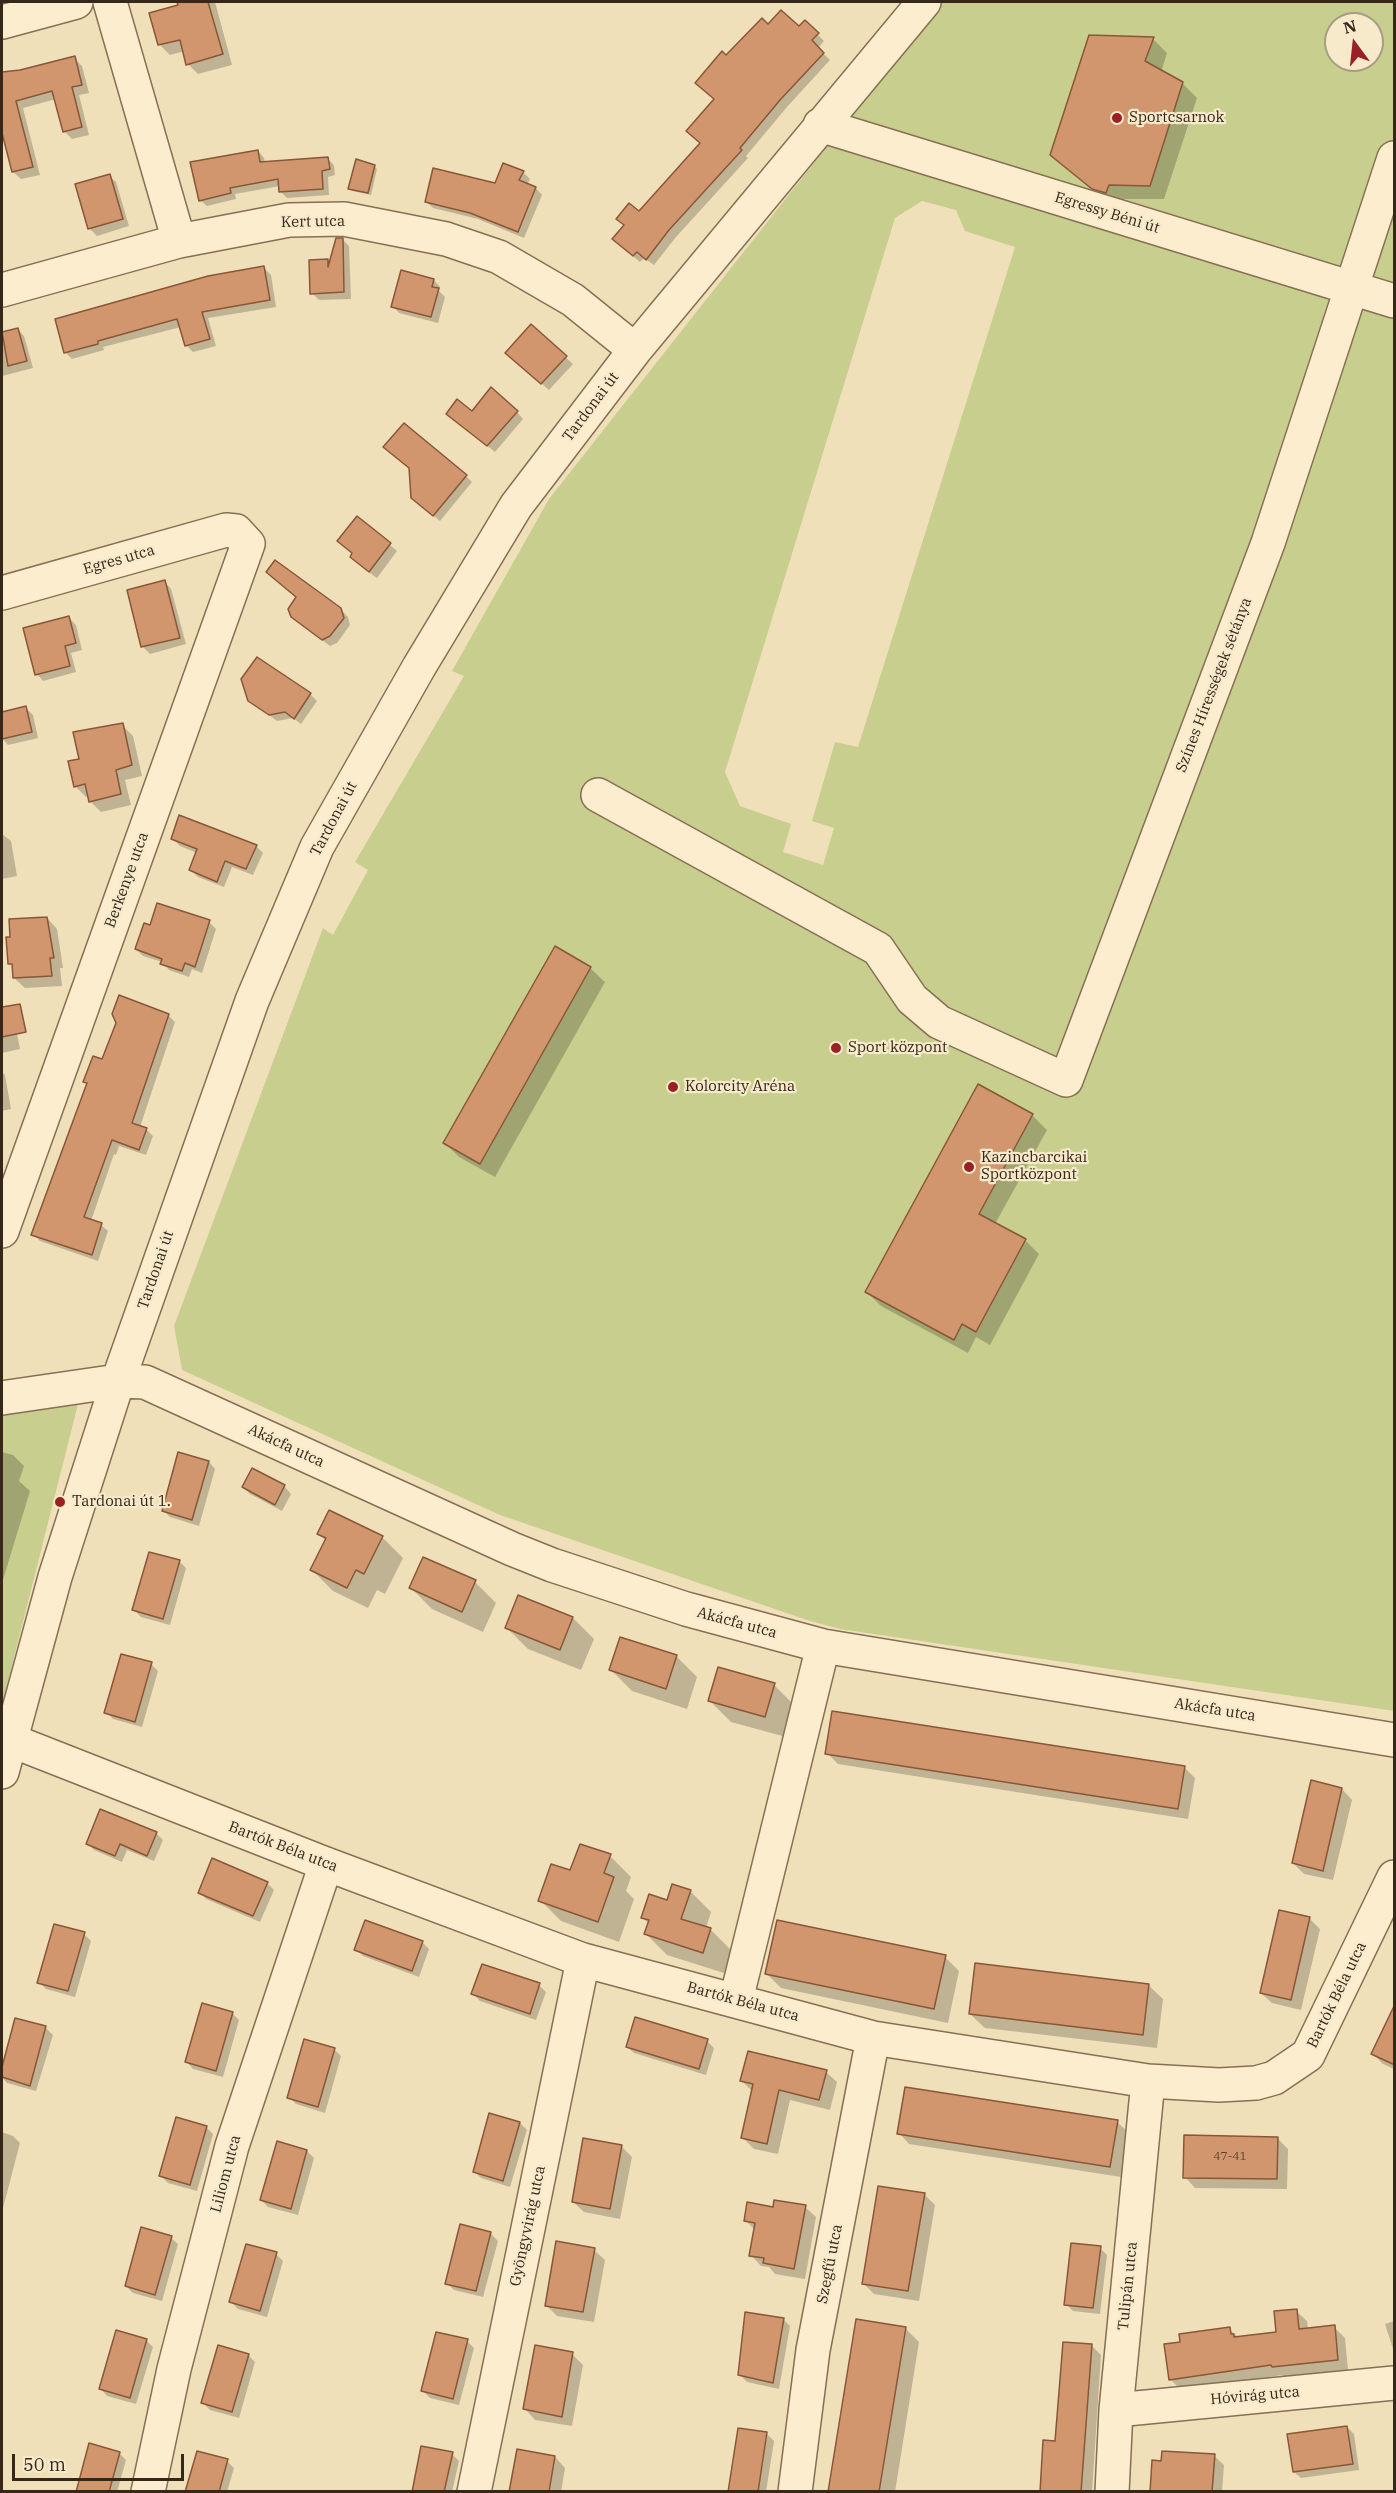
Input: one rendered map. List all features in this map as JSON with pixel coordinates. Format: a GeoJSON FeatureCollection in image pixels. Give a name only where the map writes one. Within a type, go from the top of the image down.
{"type":"FeatureCollection","features":[{"type":"Feature","properties":{"kind":"street"},"geometry":{"type":"LineString","coordinates":[[2,22],[76,2]]}},
{"type":"Feature","properties":{"kind":"street"},"geometry":{"type":"LineString","coordinates":[[110,2],[179,242]]}},
{"type":"Feature","properties":{"kind":"street","name":"Tardonai út"},"geometry":{"type":"LineString","coordinates":[[2,1772],[55,1577],[118,1381],[252,1001],[317,847],[419,667],[516,506],[635,350],[924,2]]}},
{"type":"Feature","properties":{"kind":"street","name":"Egressy Béni út"},"geometry":{"type":"LineString","coordinates":[[820,125],[1395,301]]}},
{"type":"Feature","properties":{"kind":"street","name":"Színes Hírességek sétánya"},"geometry":{"type":"LineString","coordinates":[[598,795],[878,949],[912,999],[939,1022],[1066,1080],[1268,543],[1395,158]]}},
{"type":"Feature","properties":{"kind":"street","name":"Kert utca"},"geometry":{"type":"LineString","coordinates":[[2,290],[179,242],[289,220],[344,219],[446,239],[499,257],[573,300],[635,350]]}},
{"type":"Feature","properties":{"kind":"street","name":"Egres utca"},"geometry":{"type":"LineString","coordinates":[[2,593],[226,530],[236,531]]}},
{"type":"Feature","properties":{"kind":"street","name":"Berkenye utca"},"geometry":{"type":"LineString","coordinates":[[2,1231],[248,544],[236,531]]}},
{"type":"Feature","properties":{"kind":"street","name":"Akácfa utca"},"geometry":{"type":"LineString","coordinates":[[2,1398],[118,1381],[145,1382],[467,1529],[552,1565],[686,1610],[823,1646],[1395,1740]]}},
{"type":"Feature","properties":{"kind":"street"},"geometry":{"type":"LineString","coordinates":[[736,2000],[823,1646]]}},
{"type":"Feature","properties":{"kind":"street","name":"Bartók Béla utca"},"geometry":{"type":"LineString","coordinates":[[10,1740],[326,1864],[583,1960],[873,2038],[1148,2081],[1219,2085],[1256,2083],[1274,2078],[1308,2055],[1395,1877]]}},
{"type":"Feature","properties":{"kind":"street","name":"Liliom utca"},"geometry":{"type":"LineString","coordinates":[[148,2492],[174,2369],[232,2146],[326,1864]]}},
{"type":"Feature","properties":{"kind":"street","name":"Gyöngyvirág utca"},"geometry":{"type":"LineString","coordinates":[[474,2492],[583,1960]]}},
{"type":"Feature","properties":{"kind":"street","name":"Szegfű utca"},"geometry":{"type":"LineString","coordinates":[[795,2492],[813,2350],[873,2038]]}},
{"type":"Feature","properties":{"kind":"street","name":"Tulipán utca"},"geometry":{"type":"LineString","coordinates":[[1112,2492],[1116,2410],[1148,2081]]}},
{"type":"Feature","properties":{"kind":"street","name":"Hóvirág utca"},"geometry":{"type":"LineString","coordinates":[[1116,2410],[1395,2383]]}},
{"type":"Feature","properties":{"kind":"green space","name":"Sport központ"},"geometry":{"type":"Polygon","coordinates":[[[937,2],[1394,2],[1394,1711],[840,1629],[807,1620],[500,1515],[182,1370],[174,1326],[323,928],[333,935],[368,870],[355,862],[464,676],[452,671],[549,499],[839,131],[937,2]],[[922,201],[895,218],[725,772],[740,806],[791,824],[783,852],[823,865],[834,828],[812,821],[835,742],[858,747],[1015,247],[965,231],[956,210],[922,201]]]}},
{"type":"Feature","properties":{"kind":"green space"},"geometry":{"type":"Polygon","coordinates":[[[79,1400],[2,1705],[2,1413],[79,1400]]]}},
{"type":"Feature","properties":{"kind":"building"},"geometry":{"type":"Polygon","coordinates":[[[177,2],[208,2],[223,54],[186,65],[180,40],[158,45],[149,13],[178,5],[177,2]]]}},
{"type":"Feature","properties":{"kind":"building"},"geometry":{"type":"Polygon","coordinates":[[[781,10],[799,26],[805,20],[819,33],[812,40],[824,53],[780,100],[740,148],[742,150],[669,230],[646,260],[637,252],[633,256],[612,239],[624,225],[616,219],[629,203],[639,211],[700,143],[686,131],[714,99],[695,83],[722,51],[726,55],[762,18],[768,24],[781,10]]]}},
{"type":"Feature","properties":{"kind":"building","name":"Sportcsarnok"},"geometry":{"type":"Polygon","coordinates":[[[1089,35],[1154,37],[1145,61],[1183,82],[1150,186],[1109,185],[1106,193],[1092,189],[1050,155],[1089,35]]]}},
{"type":"Feature","properties":{"kind":"building"},"geometry":{"type":"Polygon","coordinates":[[[75,56],[82,85],[72,87],[82,127],[63,132],[52,91],[16,101],[33,167],[12,172],[2,133],[2,72],[20,70],[75,56]]]}},
{"type":"Feature","properties":{"kind":"building"},"geometry":{"type":"Polygon","coordinates":[[[258,150],[260,162],[328,157],[330,169],[322,171],[323,189],[279,192],[278,179],[230,188],[231,193],[199,201],[190,162],[258,150]]]}},
{"type":"Feature","properties":{"kind":"building"},"geometry":{"type":"Polygon","coordinates":[[[356,159],[375,165],[368,193],[348,189],[356,159]]]}},
{"type":"Feature","properties":{"kind":"building"},"geometry":{"type":"Polygon","coordinates":[[[503,163],[524,171],[519,180],[536,187],[518,232],[470,213],[425,202],[433,168],[495,183],[503,163]]]}},
{"type":"Feature","properties":{"kind":"building"},"geometry":{"type":"Polygon","coordinates":[[[110,174],[123,219],[88,229],[75,184],[110,174]]]}},
{"type":"Feature","properties":{"kind":"building"},"geometry":{"type":"Polygon","coordinates":[[[336,238],[343,238],[344,292],[310,294],[309,260],[328,259],[328,267],[336,238]]]}},
{"type":"Feature","properties":{"kind":"building"},"geometry":{"type":"Polygon","coordinates":[[[264,266],[270,300],[202,312],[210,339],[185,346],[177,319],[64,353],[55,319],[208,276],[264,266]]]}},
{"type":"Feature","properties":{"kind":"building"},"geometry":{"type":"Polygon","coordinates":[[[401,270],[434,279],[432,287],[439,288],[431,317],[391,307],[401,270]]]}},
{"type":"Feature","properties":{"kind":"building"},"geometry":{"type":"Polygon","coordinates":[[[531,324],[567,356],[541,384],[505,353],[531,324]]]}},
{"type":"Feature","properties":{"kind":"building"},"geometry":{"type":"Polygon","coordinates":[[[18,328],[27,361],[8,366],[2,332],[18,328]]]}},
{"type":"Feature","properties":{"kind":"building"},"geometry":{"type":"Polygon","coordinates":[[[491,387],[518,411],[487,446],[446,414],[457,399],[472,411],[491,387]]]}},
{"type":"Feature","properties":{"kind":"building"},"geometry":{"type":"Polygon","coordinates":[[[404,423],[467,475],[433,516],[411,498],[409,468],[383,447],[404,423]]]}},
{"type":"Feature","properties":{"kind":"building"},"geometry":{"type":"Polygon","coordinates":[[[357,516],[391,543],[369,572],[350,557],[352,553],[337,541],[357,516]]]}},
{"type":"Feature","properties":{"kind":"building"},"geometry":{"type":"Polygon","coordinates":[[[275,560],[341,608],[344,618],[330,636],[322,640],[291,617],[288,609],[296,597],[266,572],[275,560]]]}},
{"type":"Feature","properties":{"kind":"building"},"geometry":{"type":"Polygon","coordinates":[[[165,580],[180,638],[141,647],[127,590],[165,580]]]}},
{"type":"Feature","properties":{"kind":"building"},"geometry":{"type":"Polygon","coordinates":[[[69,616],[76,643],[65,646],[70,666],[35,675],[23,628],[69,616]]]}},
{"type":"Feature","properties":{"kind":"building"},"geometry":{"type":"Polygon","coordinates":[[[257,657],[311,693],[294,719],[285,712],[269,715],[248,701],[241,679],[257,657]]]}},
{"type":"Feature","properties":{"kind":"building"},"geometry":{"type":"Polygon","coordinates":[[[26,706],[32,732],[2,739],[2,712],[26,706]]]}},
{"type":"Feature","properties":{"kind":"building"},"geometry":{"type":"Polygon","coordinates":[[[123,723],[132,765],[116,770],[121,794],[89,802],[85,784],[74,787],[68,761],[79,759],[73,732],[123,723]]]}},
{"type":"Feature","properties":{"kind":"building"},"geometry":{"type":"Polygon","coordinates":[[[179,815],[257,845],[246,869],[225,861],[217,882],[189,870],[197,849],[171,839],[179,815]]]}},
{"type":"Feature","properties":{"kind":"building"},"geometry":{"type":"Polygon","coordinates":[[[157,903],[210,920],[195,967],[185,963],[182,971],[160,964],[162,959],[135,949],[144,923],[150,925],[157,903]]]}},
{"type":"Feature","properties":{"kind":"building"},"geometry":{"type":"Polygon","coordinates":[[[47,917],[54,958],[50,958],[52,976],[13,978],[12,964],[8,964],[6,937],[10,937],[9,919],[47,917]]]}},
{"type":"Feature","properties":{"kind":"building"},"geometry":{"type":"Polygon","coordinates":[[[555,946],[591,967],[480,1164],[443,1143],[555,946]]]}},
{"type":"Feature","properties":{"kind":"building"},"geometry":{"type":"Polygon","coordinates":[[[119,995],[169,1014],[132,1123],[147,1128],[139,1150],[112,1140],[84,1217],[102,1223],[92,1255],[31,1235],[87,1083],[83,1082],[93,1056],[102,1059],[116,1023],[112,1014],[119,995]]]}},
{"type":"Feature","properties":{"kind":"building"},"geometry":{"type":"Polygon","coordinates":[[[20,1004],[26,1032],[2,1037],[2,1007],[20,1004]]]}},
{"type":"Feature","properties":{"kind":"building","name":"Kazincbarcikai Sportközpont"},"geometry":{"type":"Polygon","coordinates":[[[978,1084],[1033,1114],[979,1214],[1026,1239],[976,1332],[962,1324],[954,1340],[865,1292],[978,1084]]]}},
{"type":"Feature","properties":{"kind":"building"},"geometry":{"type":"Polygon","coordinates":[[[178,1452],[209,1461],[192,1520],[162,1511],[178,1452]]]}},
{"type":"Feature","properties":{"kind":"building"},"geometry":{"type":"Polygon","coordinates":[[[252,1468],[285,1485],[275,1505],[242,1487],[252,1468]]]}},
{"type":"Feature","properties":{"kind":"building"},"geometry":{"type":"Polygon","coordinates":[[[329,1510],[383,1536],[364,1574],[356,1570],[347,1588],[310,1570],[326,1538],[317,1534],[329,1510]]]}},
{"type":"Feature","properties":{"kind":"building"},"geometry":{"type":"Polygon","coordinates":[[[149,1552],[180,1560],[163,1619],[132,1610],[149,1552]]]}},
{"type":"Feature","properties":{"kind":"building"},"geometry":{"type":"Polygon","coordinates":[[[423,1557],[476,1580],[462,1612],[409,1588],[423,1557]]]}},
{"type":"Feature","properties":{"kind":"building"},"geometry":{"type":"Polygon","coordinates":[[[518,1595],[573,1617],[560,1650],[505,1628],[518,1595]]]}},
{"type":"Feature","properties":{"kind":"building"},"geometry":{"type":"Polygon","coordinates":[[[620,1637],[677,1655],[666,1689],[609,1670],[620,1637]]]}},
{"type":"Feature","properties":{"kind":"building"},"geometry":{"type":"Polygon","coordinates":[[[121,1654],[152,1662],[135,1722],[104,1713],[121,1654]]]}},
{"type":"Feature","properties":{"kind":"building"},"geometry":{"type":"Polygon","coordinates":[[[718,1667],[775,1683],[765,1717],[708,1701],[718,1667]]]}},
{"type":"Feature","properties":{"kind":"building"},"geometry":{"type":"Polygon","coordinates":[[[832,1711],[1185,1766],[1178,1809],[825,1754],[832,1711]]]}},
{"type":"Feature","properties":{"kind":"building"},"geometry":{"type":"Polygon","coordinates":[[[1311,1780],[1342,1788],[1323,1871],[1292,1863],[1311,1780]]]}},
{"type":"Feature","properties":{"kind":"building"},"geometry":{"type":"Polygon","coordinates":[[[100,1809],[157,1832],[147,1856],[120,1844],[115,1856],[86,1844],[100,1809]]]}},
{"type":"Feature","properties":{"kind":"building"},"geometry":{"type":"Polygon","coordinates":[[[580,1844],[611,1854],[604,1873],[614,1877],[598,1922],[538,1901],[551,1864],[570,1870],[580,1844]]]}},
{"type":"Feature","properties":{"kind":"building"},"geometry":{"type":"Polygon","coordinates":[[[212,1858],[268,1882],[253,1916],[198,1893],[212,1858]]]}},
{"type":"Feature","properties":{"kind":"building"},"geometry":{"type":"Polygon","coordinates":[[[672,1884],[691,1890],[681,1919],[711,1928],[703,1953],[644,1934],[649,1920],[641,1918],[649,1894],[667,1900],[672,1884]]]}},
{"type":"Feature","properties":{"kind":"building"},"geometry":{"type":"Polygon","coordinates":[[[1279,1910],[1310,1917],[1291,2000],[1260,1993],[1279,1910]]]}},
{"type":"Feature","properties":{"kind":"building"},"geometry":{"type":"Polygon","coordinates":[[[365,1920],[423,1941],[412,1971],[354,1950],[365,1920]]]}},
{"type":"Feature","properties":{"kind":"building"},"geometry":{"type":"Polygon","coordinates":[[[777,1920],[946,1955],[934,2009],[765,1974],[777,1920]]]}},
{"type":"Feature","properties":{"kind":"building"},"geometry":{"type":"Polygon","coordinates":[[[54,1924],[85,1932],[68,1991],[37,1983],[54,1924]]]}},
{"type":"Feature","properties":{"kind":"building"},"geometry":{"type":"Polygon","coordinates":[[[975,1963],[1149,1984],[1143,2035],[969,2014],[975,1963]]]}},
{"type":"Feature","properties":{"kind":"building"},"geometry":{"type":"Polygon","coordinates":[[[482,1964],[540,1983],[530,2014],[471,1994],[482,1964]]]}},
{"type":"Feature","properties":{"kind":"building"},"geometry":{"type":"Polygon","coordinates":[[[202,2003],[233,2012],[216,2071],[185,2062],[202,2003]]]}},
{"type":"Feature","properties":{"kind":"building"},"geometry":{"type":"Polygon","coordinates":[[[1395,2004],[1395,2065],[1371,2054],[1395,2004]]]}},
{"type":"Feature","properties":{"kind":"building"},"geometry":{"type":"Polygon","coordinates":[[[635,2017],[708,2039],[699,2069],[626,2047],[635,2017]]]}},
{"type":"Feature","properties":{"kind":"building"},"geometry":{"type":"Polygon","coordinates":[[[15,2018],[46,2026],[30,2086],[2,2077],[2,2067],[15,2018]]]}},
{"type":"Feature","properties":{"kind":"building"},"geometry":{"type":"Polygon","coordinates":[[[304,2039],[335,2048],[318,2107],[287,2098],[304,2039]]]}},
{"type":"Feature","properties":{"kind":"building"},"geometry":{"type":"Polygon","coordinates":[[[748,2051],[827,2070],[819,2100],[779,2090],[767,2144],[741,2138],[753,2084],[740,2081],[748,2051]]]}},
{"type":"Feature","properties":{"kind":"building"},"geometry":{"type":"Polygon","coordinates":[[[905,2087],[1118,2120],[1110,2167],[897,2134],[905,2087]]]}},
{"type":"Feature","properties":{"kind":"building"},"geometry":{"type":"Polygon","coordinates":[[[489,2113],[520,2122],[503,2181],[473,2172],[489,2113]]]}},
{"type":"Feature","properties":{"kind":"building"},"geometry":{"type":"Polygon","coordinates":[[[176,2117],[207,2126],[190,2185],[159,2176],[176,2117]]]}},
{"type":"Feature","properties":{"kind":"building"},"geometry":{"type":"Polygon","coordinates":[[[1184,2135],[1278,2137],[1277,2179],[1183,2178],[1184,2135]]]}},
{"type":"Feature","properties":{"kind":"building"},"geometry":{"type":"Polygon","coordinates":[[[583,2138],[622,2145],[610,2209],[572,2202],[583,2138]]]}},
{"type":"Feature","properties":{"kind":"building"},"geometry":{"type":"Polygon","coordinates":[[[277,2141],[307,2150],[291,2209],[260,2200],[277,2141]]]}},
{"type":"Feature","properties":{"kind":"building"},"geometry":{"type":"Polygon","coordinates":[[[878,2186],[925,2193],[908,2291],[862,2284],[878,2186]]]}},
{"type":"Feature","properties":{"kind":"building"},"geometry":{"type":"Polygon","coordinates":[[[774,2200],[806,2205],[794,2269],[763,2263],[764,2258],[749,2256],[755,2223],[744,2221],[747,2202],[773,2207],[774,2200]]]}},
{"type":"Feature","properties":{"kind":"building"},"geometry":{"type":"Polygon","coordinates":[[[460,2224],[491,2232],[476,2291],[445,2284],[460,2224]]]}},
{"type":"Feature","properties":{"kind":"building"},"geometry":{"type":"Polygon","coordinates":[[[141,2227],[172,2236],[155,2295],[125,2286],[141,2227]]]}},
{"type":"Feature","properties":{"kind":"building"},"geometry":{"type":"Polygon","coordinates":[[[556,2241],[595,2248],[583,2312],[545,2306],[556,2241]]]}},
{"type":"Feature","properties":{"kind":"building"},"geometry":{"type":"Polygon","coordinates":[[[1071,2243],[1101,2246],[1093,2308],[1064,2305],[1071,2243]]]}},
{"type":"Feature","properties":{"kind":"building"},"geometry":{"type":"Polygon","coordinates":[[[246,2244],[277,2252],[260,2311],[229,2302],[246,2244]]]}},
{"type":"Feature","properties":{"kind":"building"},"geometry":{"type":"Polygon","coordinates":[[[1297,2309],[1299,2329],[1335,2325],[1338,2360],[1272,2367],[1271,2365],[1169,2380],[1164,2344],[1180,2342],[1179,2334],[1230,2327],[1234,2337],[1276,2332],[1274,2311],[1297,2309]]]}},
{"type":"Feature","properties":{"kind":"building"},"geometry":{"type":"Polygon","coordinates":[[[745,2312],[784,2318],[773,2383],[738,2375],[745,2312]]]}},
{"type":"Feature","properties":{"kind":"building"},"geometry":{"type":"Polygon","coordinates":[[[856,2319],[906,2327],[879,2492],[828,2492],[856,2319]]]}},
{"type":"Feature","properties":{"kind":"building"},"geometry":{"type":"Polygon","coordinates":[[[116,2330],[147,2339],[130,2398],[99,2389],[116,2330]]]}},
{"type":"Feature","properties":{"kind":"building"},"geometry":{"type":"Polygon","coordinates":[[[436,2332],[468,2339],[453,2399],[421,2391],[436,2332]]]}},
{"type":"Feature","properties":{"kind":"building"},"geometry":{"type":"Polygon","coordinates":[[[1063,2342],[1092,2344],[1081,2492],[1040,2492],[1043,2440],[1055,2441],[1063,2342]]]}},
{"type":"Feature","properties":{"kind":"building"},"geometry":{"type":"Polygon","coordinates":[[[218,2345],[249,2354],[232,2412],[201,2403],[218,2345]]]}},
{"type":"Feature","properties":{"kind":"building"},"geometry":{"type":"Polygon","coordinates":[[[535,2345],[573,2352],[562,2417],[523,2409],[535,2345]]]}},
{"type":"Feature","properties":{"kind":"building"},"geometry":{"type":"Polygon","coordinates":[[[1347,2426],[1353,2464],[1293,2472],[1287,2434],[1347,2426]]]}},
{"type":"Feature","properties":{"kind":"building"},"geometry":{"type":"Polygon","coordinates":[[[738,2428],[767,2432],[758,2492],[728,2492],[738,2428]]]}},
{"type":"Feature","properties":{"kind":"building"},"geometry":{"type":"Polygon","coordinates":[[[89,2443],[120,2452],[109,2492],[76,2492],[89,2443]]]}},
{"type":"Feature","properties":{"kind":"building"},"geometry":{"type":"Polygon","coordinates":[[[421,2446],[453,2452],[444,2492],[412,2492],[421,2446]]]}},
{"type":"Feature","properties":{"kind":"building"},"geometry":{"type":"Polygon","coordinates":[[[517,2449],[555,2456],[549,2492],[509,2492],[517,2449]]]}},
{"type":"Feature","properties":{"kind":"building"},"geometry":{"type":"Polygon","coordinates":[[[197,2451],[228,2459],[219,2492],[185,2492],[197,2451]]]}},
{"type":"Feature","properties":{"kind":"building"},"geometry":{"type":"Polygon","coordinates":[[[1162,2451],[1215,2454],[1212,2492],[1150,2492],[1152,2460],[1161,2461],[1162,2451]]]}},
{"type":"Feature","properties":{"kind":"place","name":"Sportcsarnok"},"geometry":{"type":"Point","coordinates":[1117,118]}},
{"type":"Feature","properties":{"kind":"place","name":"Sport központ"},"geometry":{"type":"Point","coordinates":[836,1048]}},
{"type":"Feature","properties":{"kind":"place","name":"Kolorcity Aréna"},"geometry":{"type":"Point","coordinates":[673,1087]}},
{"type":"Feature","properties":{"kind":"place","name":"Kazincbarcikai Sportközpont"},"geometry":{"type":"Point","coordinates":[969,1167]}},
{"type":"Feature","properties":{"kind":"place","name":"Tardonai út 1."},"geometry":{"type":"Point","coordinates":[60,1502]}}]}
